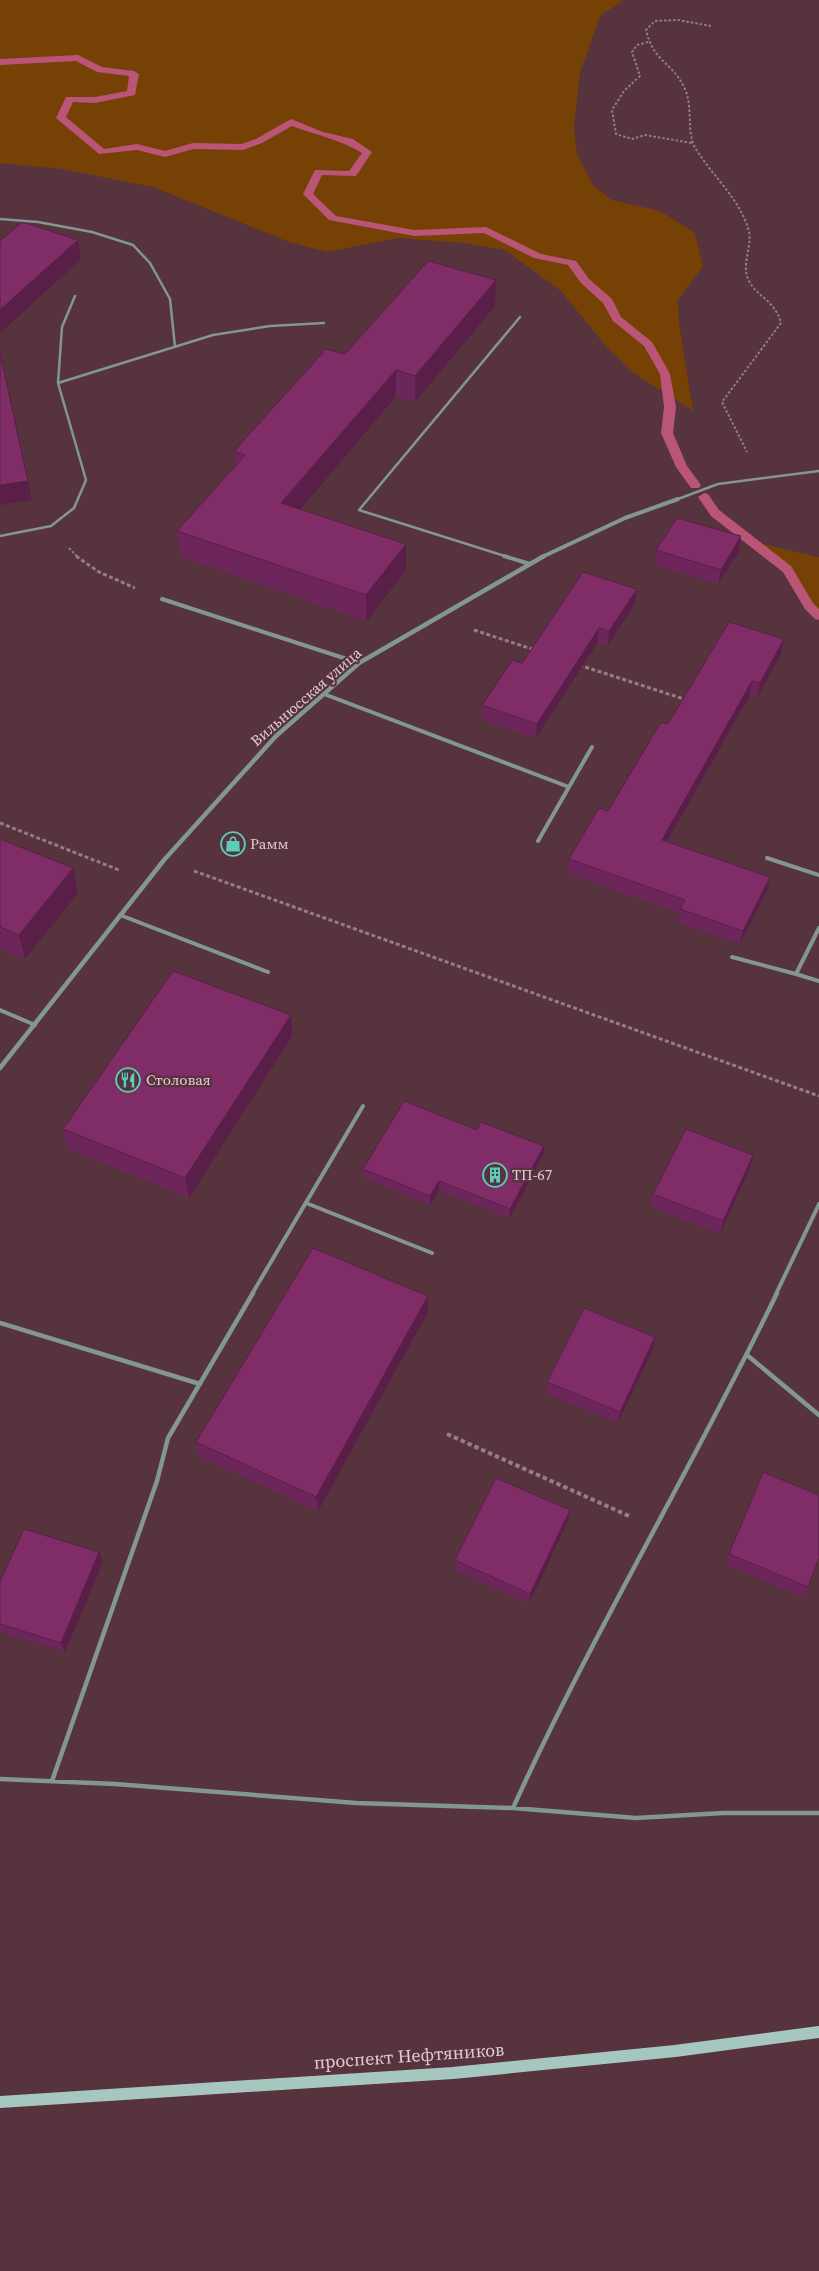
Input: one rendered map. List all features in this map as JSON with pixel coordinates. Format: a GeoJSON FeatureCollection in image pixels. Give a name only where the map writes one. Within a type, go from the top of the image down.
{"type":"FeatureCollection","features":[{"type":"Feature","properties":{"kind":"main road","name":"проспект Нефтяников"},"geometry":{"type":"LineString","coordinates":[[0,2102],[453,2073],[675,2051],[819,2032]]}},
{"type":"Feature","properties":{"kind":"street","name":"Вильнюсская улица"},"geometry":{"type":"LineString","coordinates":[[0,1068],[164,860],[276,736],[359,663],[435,617],[530,564],[625,518],[678,499]]}},
{"type":"Feature","properties":{"kind":"lane"},"geometry":{"type":"LineString","coordinates":[[0,219],[38,222],[92,232],[133,245],[150,263],[170,299],[175,347]]}},
{"type":"Feature","properties":{"kind":"lane"},"geometry":{"type":"LineString","coordinates":[[0,536],[50,526],[74,508],[86,480],[58,383],[62,327],[75,296]]}},
{"type":"Feature","properties":{"kind":"lane"},"geometry":{"type":"LineString","coordinates":[[520,317],[359,510],[530,564]]}},
{"type":"Feature","properties":{"kind":"lane"},"geometry":{"type":"LineString","coordinates":[[58,383],[213,335],[270,326],[324,323]]}},
{"type":"Feature","properties":{"kind":"lane"},"geometry":{"type":"LineString","coordinates":[[678,499],[718,484],[819,471]]}},
{"type":"Feature","properties":{"kind":"lane"},"geometry":{"type":"LineString","coordinates":[[162,599],[359,663]]}},
{"type":"Feature","properties":{"kind":"lane"},"geometry":{"type":"LineString","coordinates":[[324,694],[569,786]]}},
{"type":"Feature","properties":{"kind":"lane"},"geometry":{"type":"LineString","coordinates":[[538,840],[592,747]]}},
{"type":"Feature","properties":{"kind":"lane"},"geometry":{"type":"LineString","coordinates":[[767,858],[819,875]]}},
{"type":"Feature","properties":{"kind":"lane"},"geometry":{"type":"LineString","coordinates":[[120,915],[268,972]]}},
{"type":"Feature","properties":{"kind":"lane"},"geometry":{"type":"LineString","coordinates":[[796,974],[819,928]]}},
{"type":"Feature","properties":{"kind":"lane"},"geometry":{"type":"LineString","coordinates":[[732,957],[819,981]]}},
{"type":"Feature","properties":{"kind":"lane"},"geometry":{"type":"LineString","coordinates":[[0,1010],[35,1024]]}},
{"type":"Feature","properties":{"kind":"lane"},"geometry":{"type":"LineString","coordinates":[[52,1781],[157,1481],[168,1438],[363,1106]]}},
{"type":"Feature","properties":{"kind":"lane"},"geometry":{"type":"LineString","coordinates":[[306,1203],[432,1252]]}},
{"type":"Feature","properties":{"kind":"lane"},"geometry":{"type":"LineString","coordinates":[[513,1808],[543,1742],[600,1629],[747,1355],[819,1204]]}},
{"type":"Feature","properties":{"kind":"lane"},"geometry":{"type":"LineString","coordinates":[[0,1323],[200,1384]]}},
{"type":"Feature","properties":{"kind":"lane"},"geometry":{"type":"LineString","coordinates":[[747,1355],[819,1415]]}},
{"type":"Feature","properties":{"kind":"lane"},"geometry":{"type":"LineString","coordinates":[[0,1780],[115,1784],[356,1803],[513,1808],[636,1818],[723,1813],[819,1814]]}},
{"type":"Feature","properties":{"kind":"path"},"geometry":{"type":"LineString","coordinates":[[711,26],[678,20],[655,21],[646,30],[648,42],[656,57],[682,81],[687,90],[691,106],[690,126],[692,143],[743,217],[750,231],[745,263],[749,282],[778,309],[781,323],[769,344],[736,379],[722,402],[758,478]]}},
{"type":"Feature","properties":{"kind":"path"},"geometry":{"type":"LineString","coordinates":[[648,42],[637,45],[632,52],[640,76],[624,91],[612,110],[616,134],[632,139],[646,135],[692,143]]}},
{"type":"Feature","properties":{"kind":"path"},"geometry":{"type":"LineString","coordinates":[[78,559],[94,570],[162,599]]}},
{"type":"Feature","properties":{"kind":"path"},"geometry":{"type":"LineString","coordinates":[[435,617],[537,651]]}},
{"type":"Feature","properties":{"kind":"path"},"geometry":{"type":"LineString","coordinates":[[574,663],[695,703]]}},
{"type":"Feature","properties":{"kind":"path"},"geometry":{"type":"LineString","coordinates":[[0,823],[148,881]]}},
{"type":"Feature","properties":{"kind":"path"},"geometry":{"type":"LineString","coordinates":[[164,860],[819,1096]]}},
{"type":"Feature","properties":{"kind":"path"},"geometry":{"type":"LineString","coordinates":[[448,1434],[655,1527]]}},
{"type":"Feature","properties":{"kind":"shaded area"},"geometry":{"type":"Polygon","coordinates":[[[0,0],[624,0],[600,16],[580,73],[574,127],[577,154],[593,185],[612,200],[660,211],[695,233],[703,266],[678,300],[679,324],[693,411],[635,374],[605,345],[561,291],[505,250],[465,243],[398,238],[328,252],[289,242],[153,187],[62,169],[0,163],[0,0]]]}},
{"type":"Feature","properties":{"kind":"shaded area"},"geometry":{"type":"Polygon","coordinates":[[[754,542],[819,557],[819,616],[809,606],[787,569],[754,542]]]}},
{"type":"Feature","properties":{"kind":"building"},"geometry":{"type":"Polygon","coordinates":[[[22,222],[78,240],[0,310],[0,241],[22,222]]]}},
{"type":"Feature","properties":{"kind":"building"},"geometry":{"type":"Polygon","coordinates":[[[428,261],[496,280],[415,376],[396,370],[281,503],[406,544],[366,595],[177,531],[245,455],[234,451],[326,349],[345,354],[428,261]]]}},
{"type":"Feature","properties":{"kind":"building"},"geometry":{"type":"Polygon","coordinates":[[[0,353],[28,481],[0,485],[0,353]]]}},
{"type":"Feature","properties":{"kind":"building"},"geometry":{"type":"Polygon","coordinates":[[[677,518],[741,536],[721,570],[656,550],[677,518]]]}},
{"type":"Feature","properties":{"kind":"building"},"geometry":{"type":"Polygon","coordinates":[[[583,572],[637,589],[609,631],[599,628],[537,724],[482,705],[512,660],[522,663],[583,572]]]}},
{"type":"Feature","properties":{"kind":"building"},"geometry":{"type":"Polygon","coordinates":[[[729,622],[784,639],[760,683],[752,681],[662,840],[770,877],[743,931],[680,909],[685,900],[569,859],[599,808],[608,811],[661,722],[668,724],[729,622]]]}},
{"type":"Feature","properties":{"kind":"building"},"geometry":{"type":"Polygon","coordinates":[[[0,839],[73,868],[19,935],[0,927],[0,839]]]}},
{"type":"Feature","properties":{"kind":"building"},"geometry":{"type":"Polygon","coordinates":[[[173,971],[291,1015],[185,1178],[63,1129],[173,971]]]}},
{"type":"Feature","properties":{"kind":"building"},"geometry":{"type":"Polygon","coordinates":[[[404,1101],[477,1130],[481,1122],[544,1146],[510,1209],[439,1181],[430,1196],[363,1169],[404,1101]]]}},
{"type":"Feature","properties":{"kind":"building"},"geometry":{"type":"Polygon","coordinates":[[[686,1129],[753,1155],[723,1221],[653,1194],[686,1129]]]}},
{"type":"Feature","properties":{"kind":"building"},"geometry":{"type":"Polygon","coordinates":[[[313,1248],[428,1296],[316,1497],[196,1442],[313,1248]]]}},
{"type":"Feature","properties":{"kind":"building"},"geometry":{"type":"Polygon","coordinates":[[[584,1308],[655,1337],[620,1412],[547,1382],[584,1308]]]}},
{"type":"Feature","properties":{"kind":"building"},"geometry":{"type":"Polygon","coordinates":[[[763,1472],[819,1495],[819,1558],[808,1587],[729,1554],[763,1472]]]}},
{"type":"Feature","properties":{"kind":"building"},"geometry":{"type":"Polygon","coordinates":[[[496,1478],[570,1510],[530,1594],[455,1560],[496,1478]]]}},
{"type":"Feature","properties":{"kind":"building"},"geometry":{"type":"Polygon","coordinates":[[[24,1529],[99,1552],[61,1643],[0,1624],[0,1581],[24,1529]]]}},
{"type":"Feature","properties":{"kind":"waterway"},"geometry":{"type":"LineString","coordinates":[[0,62],[78,58],[100,70],[134,74],[132,93],[95,100],[69,99],[61,118],[102,152],[137,147],[165,154],[193,146],[243,147],[259,141],[291,122],[320,134],[350,141],[367,152],[352,174],[319,172],[308,194],[333,218],[414,233],[486,230],[538,256],[572,263],[585,281],[608,301],[617,319],[648,344],[665,374],[670,407],[667,433],[682,467],[695,485]]}},
{"type":"Feature","properties":{"kind":"waterway"},"geometry":{"type":"LineString","coordinates":[[704,497],[715,513],[787,569],[809,606],[819,616]]}},
{"type":"Feature","properties":{"kind":"place","name":"Рамм"},"geometry":{"type":"Point","coordinates":[233,844]}},
{"type":"Feature","properties":{"kind":"place","name":"Столовая"},"geometry":{"type":"Point","coordinates":[128,1080]}},
{"type":"Feature","properties":{"kind":"place","name":"ТП-67"},"geometry":{"type":"Point","coordinates":[495,1175]}}]}
